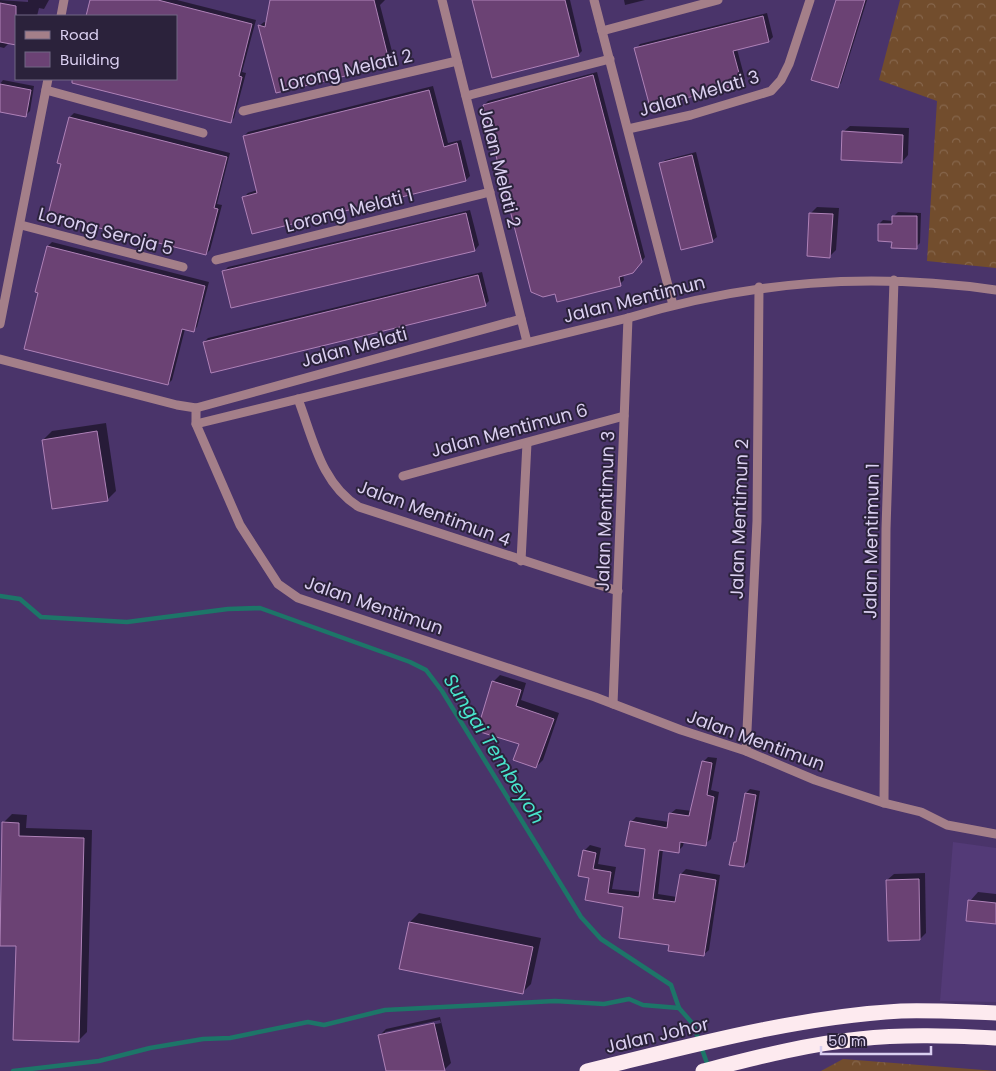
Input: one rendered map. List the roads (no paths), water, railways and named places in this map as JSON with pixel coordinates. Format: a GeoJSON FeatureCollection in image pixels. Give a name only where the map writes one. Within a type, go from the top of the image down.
{"type":"FeatureCollection","features":[{"type":"Feature","properties":{"kind":"highway","name":"Jalan Johor"},"geometry":{"type":"LineString","coordinates":[[587,1071],[736,1036],[844,1017],[900,1011],[938,1010],[996,1013]]}},
{"type":"Feature","properties":{"kind":"highway"},"geometry":{"type":"LineString","coordinates":[[703,1071],[745,1060],[857,1039],[901,1036],[996,1038]]}},
{"type":"Feature","properties":{"kind":"street"},"geometry":{"type":"LineString","coordinates":[[61,15],[64,0]]}},
{"type":"Feature","properties":{"kind":"street","name":"Jalan Melati 2"},"geometry":{"type":"LineString","coordinates":[[442,0],[527,342]]}},
{"type":"Feature","properties":{"kind":"street"},"geometry":{"type":"LineString","coordinates":[[594,0],[672,305]]}},
{"type":"Feature","properties":{"kind":"street"},"geometry":{"type":"LineString","coordinates":[[602,31],[718,0]]}},
{"type":"Feature","properties":{"kind":"street","name":"Jalan Melati 3"},"geometry":{"type":"LineString","coordinates":[[628,129],[691,115],[771,91],[781,80],[789,64],[810,0]]}},
{"type":"Feature","properties":{"kind":"street"},"geometry":{"type":"LineString","coordinates":[[466,96],[610,59]]}},
{"type":"Feature","properties":{"kind":"street","name":"Lorong Melati 2"},"geometry":{"type":"LineString","coordinates":[[243,111],[457,60]]}},
{"type":"Feature","properties":{"kind":"street"},"geometry":{"type":"LineString","coordinates":[[0,324],[21,225],[48,80]]}},
{"type":"Feature","properties":{"kind":"street"},"geometry":{"type":"LineString","coordinates":[[46,90],[203,133]]}},
{"type":"Feature","properties":{"kind":"street","name":"Lorong Melati 1"},"geometry":{"type":"LineString","coordinates":[[216,260],[490,192]]}},
{"type":"Feature","properties":{"kind":"street","name":"Lorong Seroja 5"},"geometry":{"type":"LineString","coordinates":[[21,225],[183,267]]}},
{"type":"Feature","properties":{"kind":"street","name":"Jalan Mentimun"},"geometry":{"type":"LineString","coordinates":[[996,290],[894,280],[834,280],[759,287],[672,305],[628,318],[196,424],[240,526],[278,584],[298,598],[614,704],[681,730],[746,751],[816,780],[884,803],[921,812],[947,825],[996,834]]}},
{"type":"Feature","properties":{"kind":"street","name":"Jalan Mentimun 1"},"geometry":{"type":"LineString","coordinates":[[884,803],[886,529],[894,280]]}},
{"type":"Feature","properties":{"kind":"street","name":"Jalan Mentimun 2"},"geometry":{"type":"LineString","coordinates":[[746,751],[757,521],[759,287]]}},
{"type":"Feature","properties":{"kind":"street","name":"Jalan Mentimun 3"},"geometry":{"type":"LineString","coordinates":[[614,704],[628,318]]}},
{"type":"Feature","properties":{"kind":"street","name":"Jalan Melati"},"geometry":{"type":"LineString","coordinates":[[0,359],[177,405],[196,408],[521,319]]}},
{"type":"Feature","properties":{"kind":"street","name":"Jalan Mentimun 4"},"geometry":{"type":"LineString","coordinates":[[298,399],[326,474],[344,498],[358,507],[618,591]]}},
{"type":"Feature","properties":{"kind":"street"},"geometry":{"type":"LineString","coordinates":[[196,408],[196,424]]}},
{"type":"Feature","properties":{"kind":"street","name":"Jalan Mentimun 6"},"geometry":{"type":"LineString","coordinates":[[402,476],[624,416]]}},
{"type":"Feature","properties":{"kind":"street"},"geometry":{"type":"LineString","coordinates":[[522,561],[527,443]]}},
{"type":"Feature","properties":{"kind":"street"},"geometry":{"type":"LineString","coordinates":[[974,1037],[996,1043]]}},
{"type":"Feature","properties":{"kind":"waterway","name":"Sungai Tembeyoh"},"geometry":{"type":"LineString","coordinates":[[0,596],[20,599],[41,617],[127,622],[228,609],[260,608],[410,662],[426,670],[442,691],[581,917],[601,939],[671,985],[679,1008],[693,1024],[708,1066]]}},
{"type":"Feature","properties":{"kind":"waterway"},"geometry":{"type":"LineString","coordinates":[[13,1071],[99,1061],[150,1048],[203,1039],[230,1038],[308,1022],[324,1025],[385,1010],[555,1001],[604,1004],[629,999],[643,1005],[679,1008]]}}]}
